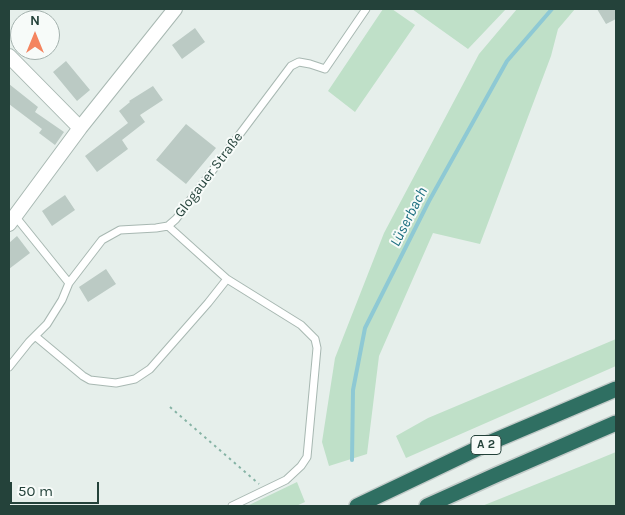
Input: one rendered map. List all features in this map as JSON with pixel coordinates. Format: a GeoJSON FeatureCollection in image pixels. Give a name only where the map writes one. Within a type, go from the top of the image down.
{"type":"FeatureCollection","features":[{"type":"Feature","properties":{"kind":"highway","name":"A 2"},"geometry":{"type":"LineString","coordinates":[[357,506],[489,444],[616,390]]}},
{"type":"Feature","properties":{"kind":"highway","name":"A 2"},"geometry":{"type":"LineString","coordinates":[[427,506],[616,423]]}},
{"type":"Feature","properties":{"kind":"street"},"geometry":{"type":"LineString","coordinates":[[12,220],[80,128],[175,9]]}},
{"type":"Feature","properties":{"kind":"street"},"geometry":{"type":"LineString","coordinates":[[9,56],[80,128]]}},
{"type":"Feature","properties":{"kind":"lane","name":"Glogauer Straße"},"geometry":{"type":"LineString","coordinates":[[9,367],[47,324],[62,300],[69,283],[102,240],[120,230],[168,226],[176,219],[291,66],[299,62],[324,69],[366,9]]}},
{"type":"Feature","properties":{"kind":"lane"},"geometry":{"type":"LineString","coordinates":[[12,220],[69,283]]}},
{"type":"Feature","properties":{"kind":"lane"},"geometry":{"type":"LineString","coordinates":[[168,226],[227,279],[301,324],[315,339],[317,348],[307,457],[301,466],[286,480],[232,506]]}},
{"type":"Feature","properties":{"kind":"lane"},"geometry":{"type":"LineString","coordinates":[[35,336],[90,380],[116,383],[134,379],[150,369],[227,279]]}},
{"type":"Feature","properties":{"kind":"path"},"geometry":{"type":"LineString","coordinates":[[170,407],[266,490]]}},
{"type":"Feature","properties":{"kind":"green space"},"geometry":{"type":"Polygon","coordinates":[[[383,9],[392,9],[415,25],[355,112],[328,91],[383,9]]]}},
{"type":"Feature","properties":{"kind":"green space"},"geometry":{"type":"Polygon","coordinates":[[[412,9],[506,9],[468,49],[412,9]]]}},
{"type":"Feature","properties":{"kind":"green space"},"geometry":{"type":"Polygon","coordinates":[[[517,9],[575,9],[558,29],[551,56],[480,244],[433,233],[379,356],[367,454],[329,466],[322,442],[335,358],[384,233],[479,54],[517,9]]]}},
{"type":"Feature","properties":{"kind":"green space"},"geometry":{"type":"Polygon","coordinates":[[[616,339],[616,366],[406,458],[396,436],[428,418],[616,339]]]}},
{"type":"Feature","properties":{"kind":"green space"},"geometry":{"type":"Polygon","coordinates":[[[616,452],[616,506],[482,506],[594,461],[616,452]]]}},
{"type":"Feature","properties":{"kind":"green space"},"geometry":{"type":"Polygon","coordinates":[[[297,482],[305,502],[296,506],[247,506],[297,482]]]}},
{"type":"Feature","properties":{"kind":"building"},"geometry":{"type":"Polygon","coordinates":[[[597,9],[616,9],[616,19],[606,24],[597,9]]]}},
{"type":"Feature","properties":{"kind":"building"},"geometry":{"type":"Polygon","coordinates":[[[195,28],[205,42],[182,59],[172,45],[195,28]]]}},
{"type":"Feature","properties":{"kind":"building"},"geometry":{"type":"Polygon","coordinates":[[[66,61],[90,90],[77,101],[53,72],[66,61]]]}},
{"type":"Feature","properties":{"kind":"building"},"geometry":{"type":"Polygon","coordinates":[[[9,84],[38,107],[35,112],[64,132],[55,145],[39,133],[42,129],[9,104],[9,84]]]}},
{"type":"Feature","properties":{"kind":"building"},"geometry":{"type":"Polygon","coordinates":[[[153,86],[163,100],[140,115],[145,122],[122,140],[128,149],[97,172],[85,156],[128,123],[119,111],[129,101],[153,86]]]}},
{"type":"Feature","properties":{"kind":"building"},"geometry":{"type":"Polygon","coordinates":[[[186,124],[216,148],[186,184],[156,160],[186,124]]]}},
{"type":"Feature","properties":{"kind":"building"},"geometry":{"type":"Polygon","coordinates":[[[65,195],[75,210],[52,226],[42,211],[65,195]]]}},
{"type":"Feature","properties":{"kind":"building"},"geometry":{"type":"Polygon","coordinates":[[[17,236],[30,253],[9,269],[9,243],[17,236]]]}},
{"type":"Feature","properties":{"kind":"building"},"geometry":{"type":"Polygon","coordinates":[[[106,269],[116,284],[88,302],[79,287],[106,269]]]}},
{"type":"Feature","properties":{"kind":"waterway","name":"Lüserbach"},"geometry":{"type":"LineString","coordinates":[[352,460],[353,390],[365,328],[429,201],[507,61],[552,9]]}}]}
